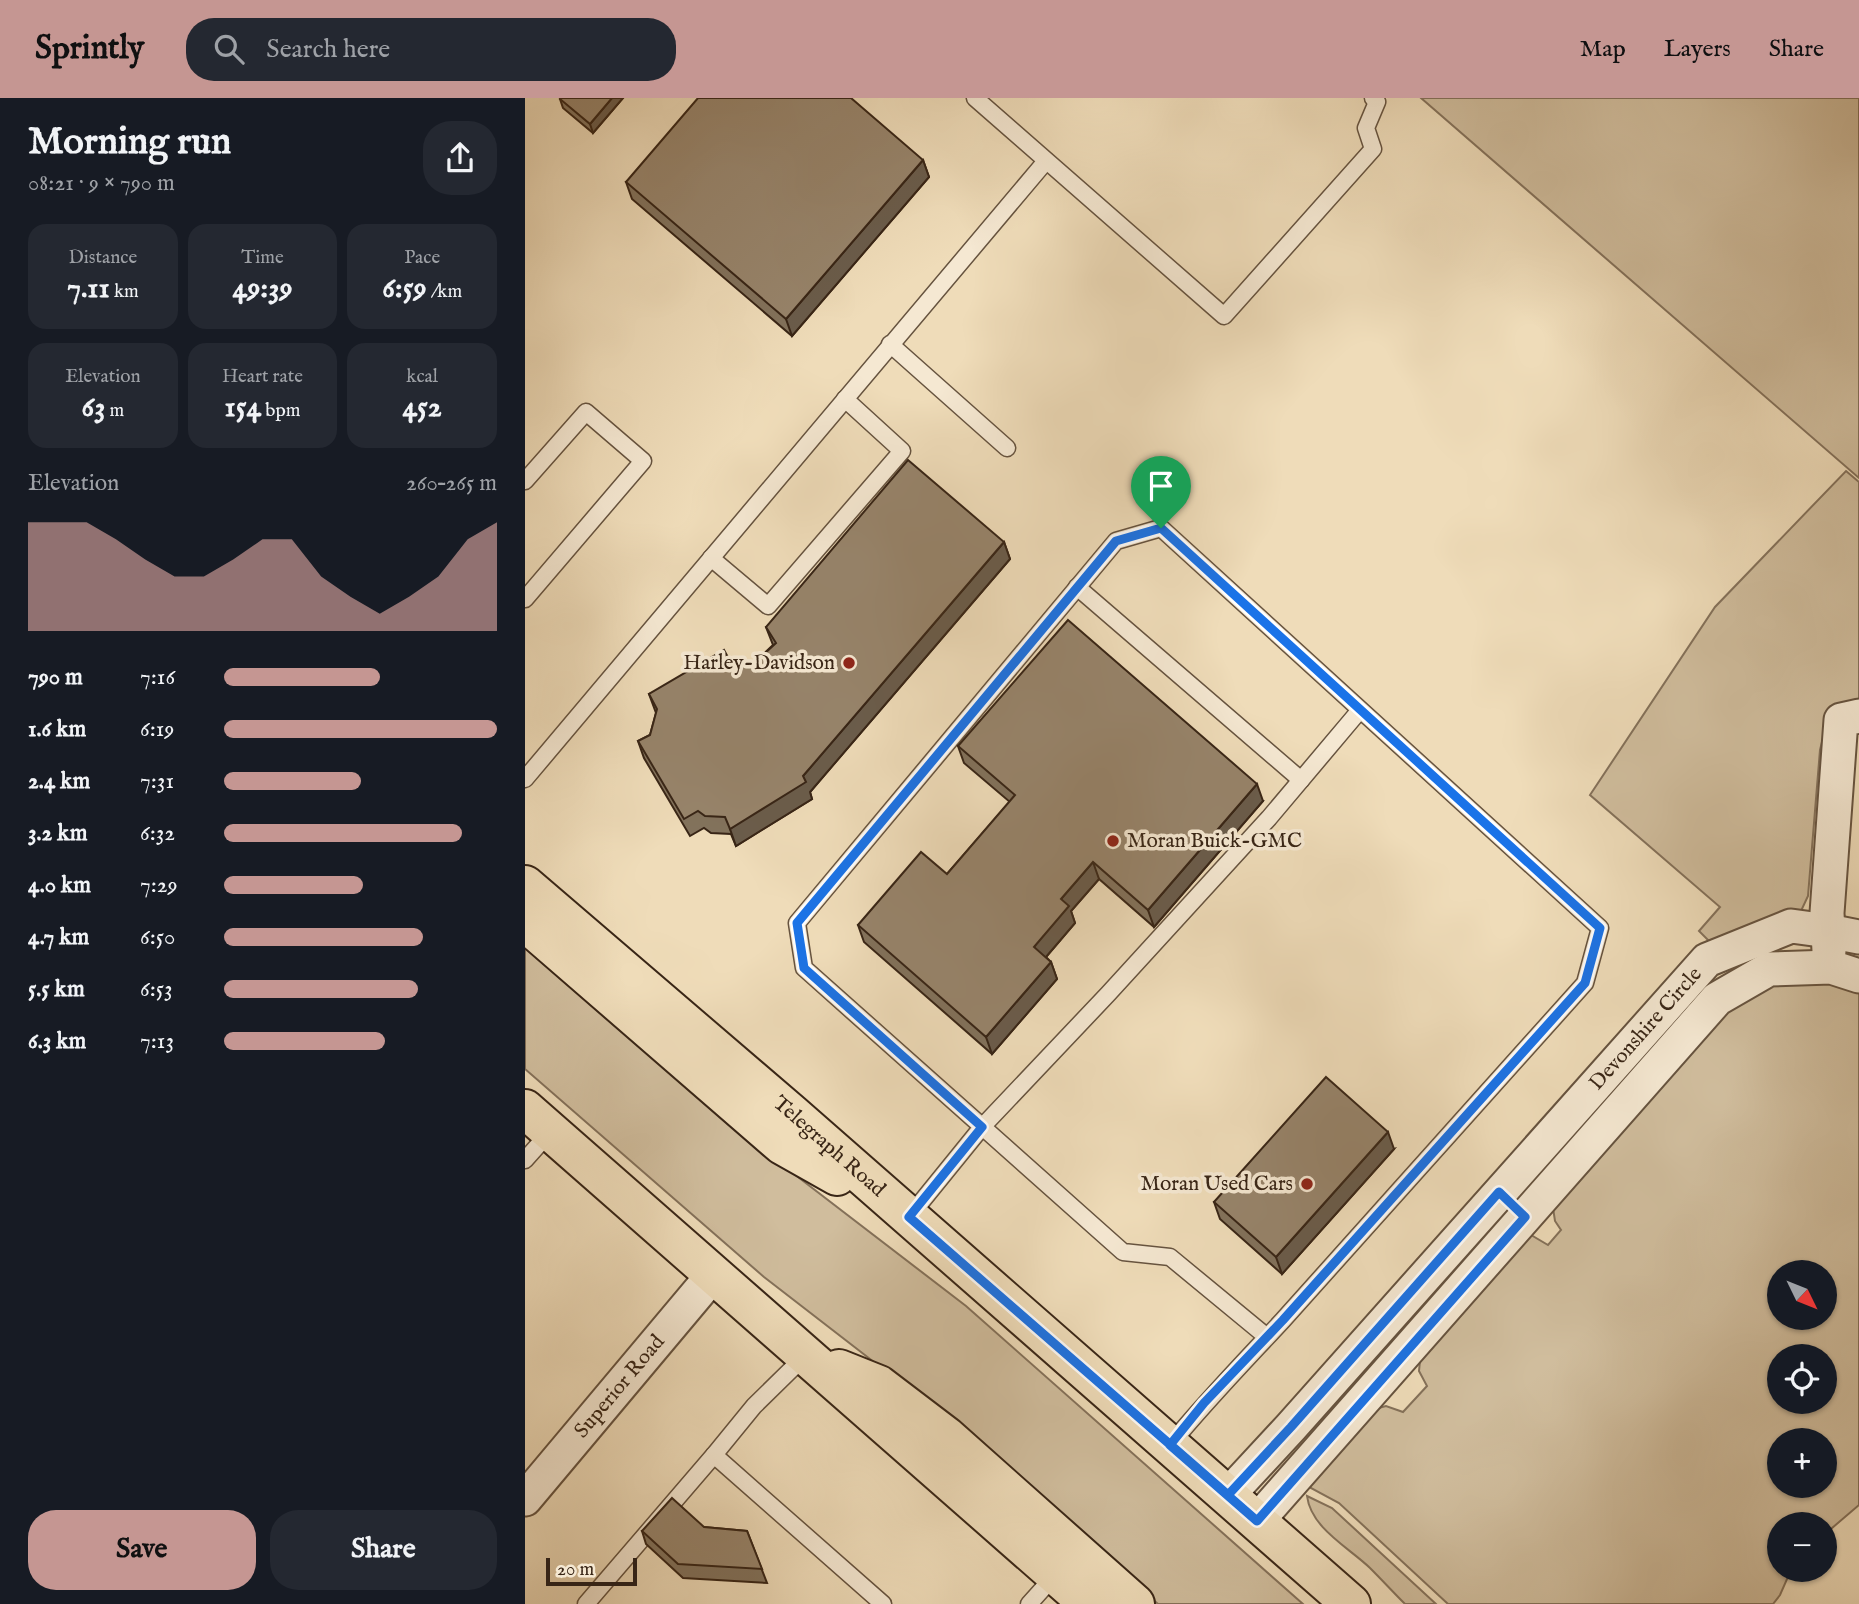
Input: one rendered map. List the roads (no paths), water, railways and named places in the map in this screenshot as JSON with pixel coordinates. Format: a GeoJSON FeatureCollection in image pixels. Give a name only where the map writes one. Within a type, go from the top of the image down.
{"type":"FeatureCollection","features":[{"type":"Feature","properties":{"kind":"main road","name":"Telegraph Road"},"geometry":{"type":"LineString","coordinates":[[525,885],[1228,1495],[1344,1601]]}},
{"type":"Feature","properties":{"kind":"main road"},"geometry":{"type":"LineString","coordinates":[[525,922],[782,1144],[909,1217]]}},
{"type":"Feature","properties":{"kind":"main road"},"geometry":{"type":"LineString","coordinates":[[538,1120],[1089,1604]]}},
{"type":"Feature","properties":{"kind":"main road"},"geometry":{"type":"LineString","coordinates":[[805,1356],[879,1385],[967,1454],[1135,1604]]}},
{"type":"Feature","properties":{"kind":"street","name":"Devonshire Circle"},"geometry":{"type":"LineString","coordinates":[[1257,1521],[1717,999],[1769,969],[1845,971],[1844,934],[1827,913],[1841,720],[1859,716]]}},
{"type":"Feature","properties":{"kind":"street","name":"Devonshire Circle"},"geometry":{"type":"LineString","coordinates":[[1228,1495],[1707,960],[1791,926],[1844,934]]}},
{"type":"Feature","properties":{"kind":"street"},"geometry":{"type":"LineString","coordinates":[[1499,1192],[1525,1217]]}},
{"type":"Feature","properties":{"kind":"street","name":"Superior Road"},"geometry":{"type":"LineString","coordinates":[[525,1499],[713,1275]]}},
{"type":"Feature","properties":{"kind":"lane"},"geometry":{"type":"LineString","coordinates":[[975,98],[1224,316],[1373,149],[1366,128],[1377,102],[1373,98]]}},
{"type":"Feature","properties":{"kind":"lane"},"geometry":{"type":"LineString","coordinates":[[525,779],[1046,161]]}},
{"type":"Feature","properties":{"kind":"lane"},"geometry":{"type":"LineString","coordinates":[[890,344],[1007,449]]}},
{"type":"Feature","properties":{"kind":"lane"},"geometry":{"type":"LineString","coordinates":[[711,558],[768,606],[902,450],[845,399]]}},
{"type":"Feature","properties":{"kind":"lane"},"geometry":{"type":"LineString","coordinates":[[525,481],[586,412],[643,461],[525,599]]}},
{"type":"Feature","properties":{"kind":"lane"},"geometry":{"type":"LineString","coordinates":[[1170,1445],[1204,1403],[1267,1337],[1585,983],[1600,928],[1161,528],[1116,541],[797,923],[804,968],[1123,1252],[1170,1256],[1267,1337]]}},
{"type":"Feature","properties":{"kind":"lane"},"geometry":{"type":"LineString","coordinates":[[1077,587],[1301,780]]}},
{"type":"Feature","properties":{"kind":"lane"},"geometry":{"type":"LineString","coordinates":[[909,1217],[982,1127],[1117,985],[1301,780],[1360,710]]}},
{"type":"Feature","properties":{"kind":"lane"},"geometry":{"type":"LineString","coordinates":[[525,1160],[538,1120]]}},
{"type":"Feature","properties":{"kind":"lane"},"geometry":{"type":"LineString","coordinates":[[586,1604],[754,1406],[805,1356]]}},
{"type":"Feature","properties":{"kind":"lane"},"geometry":{"type":"LineString","coordinates":[[714,1455],[883,1604]]}},
{"type":"Feature","properties":{"kind":"lane"},"geometry":{"type":"LineString","coordinates":[[1030,1604],[1055,1574]]}},
{"type":"Feature","properties":{"kind":"place","name":"Harley-Davidson"},"geometry":{"type":"Point","coordinates":[849,663]}},
{"type":"Feature","properties":{"kind":"place","name":"Moran Buick-GMC"},"geometry":{"type":"Point","coordinates":[1113,841]}},
{"type":"Feature","properties":{"kind":"place","name":"Moran Used Cars"},"geometry":{"type":"Point","coordinates":[1307,1184]}}]}
